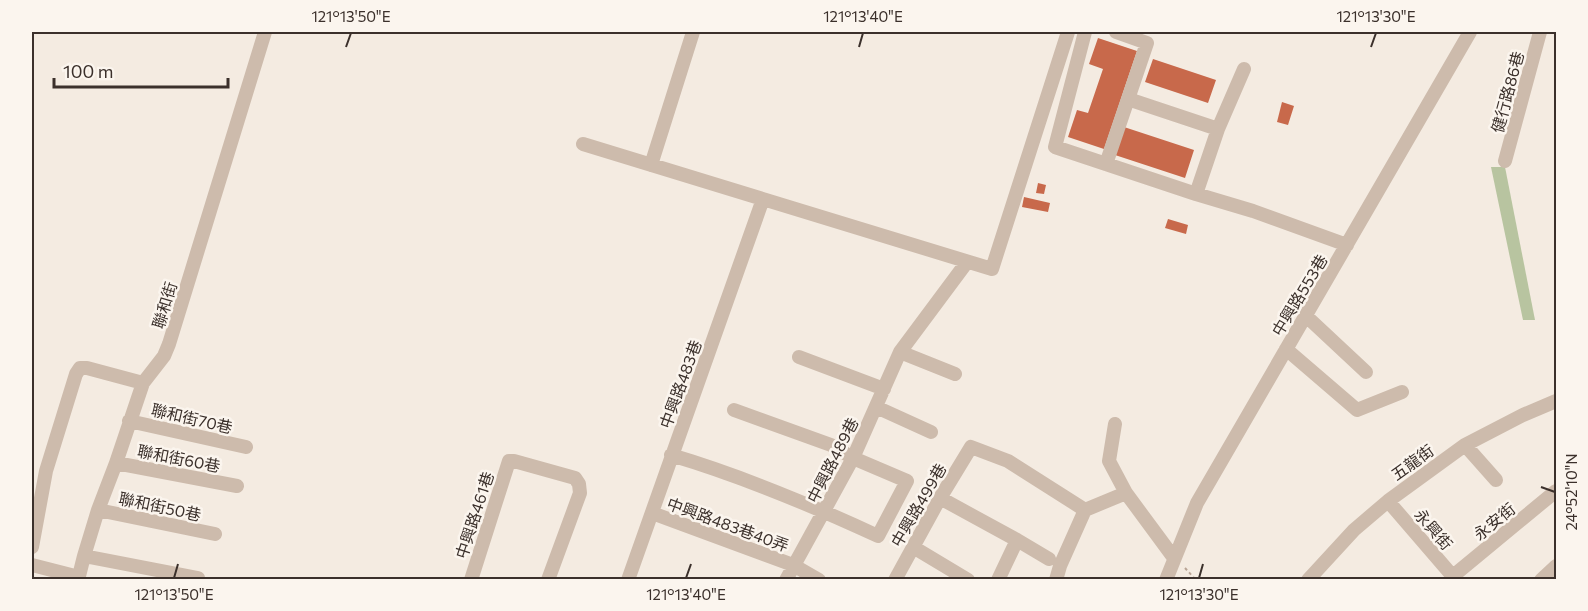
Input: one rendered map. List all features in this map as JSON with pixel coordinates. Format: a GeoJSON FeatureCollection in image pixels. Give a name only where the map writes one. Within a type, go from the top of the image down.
{"type":"FeatureCollection","features":[{"type":"Feature","properties":{"kind":"street","name":"聯和街"},"geometry":{"type":"LineString","coordinates":[[79,578],[98,510],[142,383],[164,356],[169,344],[265,32]]}},
{"type":"Feature","properties":{"kind":"street"},"geometry":{"type":"LineString","coordinates":[[651,165],[693,32]]}},
{"type":"Feature","properties":{"kind":"street"},"geometry":{"type":"LineString","coordinates":[[583,144],[992,269],[1068,32]]}},
{"type":"Feature","properties":{"kind":"street"},"geometry":{"type":"LineString","coordinates":[[1085,32],[1055,147],[1253,211],[1347,245]]}},
{"type":"Feature","properties":{"kind":"street"},"geometry":{"type":"LineString","coordinates":[[1106,164],[1147,43],[1116,32]]}},
{"type":"Feature","properties":{"kind":"street","name":"中興路553巷"},"geometry":{"type":"LineString","coordinates":[[1166,579],[1197,503],[1470,32]]}},
{"type":"Feature","properties":{"kind":"street","name":"健行路86巷"},"geometry":{"type":"LineString","coordinates":[[1505,161],[1540,32]]}},
{"type":"Feature","properties":{"kind":"street"},"geometry":{"type":"LineString","coordinates":[[1196,194],[1218,129],[1244,69]]}},
{"type":"Feature","properties":{"kind":"street"},"geometry":{"type":"LineString","coordinates":[[1128,99],[1218,129]]}},
{"type":"Feature","properties":{"kind":"street","name":"中興路483巷"},"geometry":{"type":"LineString","coordinates":[[629,577],[764,199]]}},
{"type":"Feature","properties":{"kind":"street","name":"中興路489巷"},"geometry":{"type":"LineString","coordinates":[[786,579],[854,458],[900,352],[967,262]]}},
{"type":"Feature","properties":{"kind":"street"},"geometry":{"type":"LineString","coordinates":[[1305,315],[1366,372]]}},
{"type":"Feature","properties":{"kind":"street"},"geometry":{"type":"LineString","coordinates":[[1286,349],[1357,410],[1402,392]]}},
{"type":"Feature","properties":{"kind":"street"},"geometry":{"type":"LineString","coordinates":[[900,352],[955,374]]}},
{"type":"Feature","properties":{"kind":"street"},"geometry":{"type":"LineString","coordinates":[[799,357],[884,389]]}},
{"type":"Feature","properties":{"kind":"street"},"geometry":{"type":"LineString","coordinates":[[32,547],[46,471],[76,374],[80,368],[142,383]]}},
{"type":"Feature","properties":{"kind":"street","name":"五龍街"},"geometry":{"type":"LineString","coordinates":[[1313,578],[1354,530],[1388,501],[1465,445],[1523,415],[1557,401]]}},
{"type":"Feature","properties":{"kind":"street"},"geometry":{"type":"LineString","coordinates":[[876,406],[932,432]]}},
{"type":"Feature","properties":{"kind":"street"},"geometry":{"type":"LineString","coordinates":[[671,455],[712,467],[878,536],[907,481],[854,458],[831,445],[734,410]]}},
{"type":"Feature","properties":{"kind":"street","name":"聯和街70巷"},"geometry":{"type":"LineString","coordinates":[[129,421],[246,447]]}},
{"type":"Feature","properties":{"kind":"street"},"geometry":{"type":"LineString","coordinates":[[1115,424],[1109,461],[1125,493],[1174,558]]}},
{"type":"Feature","properties":{"kind":"street"},"geometry":{"type":"LineString","coordinates":[[1465,445],[1496,480]]}},
{"type":"Feature","properties":{"kind":"street","name":"中興路499巷"},"geometry":{"type":"LineString","coordinates":[[895,579],[970,447],[1008,461],[1085,510]]}},
{"type":"Feature","properties":{"kind":"street","name":"中興路461巷"},"geometry":{"type":"LineString","coordinates":[[471,579],[509,461],[575,478],[579,484],[580,493],[548,579]]}},
{"type":"Feature","properties":{"kind":"street","name":"聯和街60巷"},"geometry":{"type":"LineString","coordinates":[[116,463],[237,486]]}},
{"type":"Feature","properties":{"kind":"street","name":"永安街"},"geometry":{"type":"LineString","coordinates":[[1454,578],[1557,491]]}},
{"type":"Feature","properties":{"kind":"street"},"geometry":{"type":"LineString","coordinates":[[1056,579],[1085,510],[1125,493]]}},
{"type":"Feature","properties":{"kind":"street"},"geometry":{"type":"LineString","coordinates":[[940,498],[1048,559]]}},
{"type":"Feature","properties":{"kind":"street","name":"永興街"},"geometry":{"type":"LineString","coordinates":[[1388,501],[1454,578]]}},
{"type":"Feature","properties":{"kind":"street","name":"聯和街50巷"},"geometry":{"type":"LineString","coordinates":[[98,510],[215,534]]}},
{"type":"Feature","properties":{"kind":"street","name":"中興路483巷40弄"},"geometry":{"type":"LineString","coordinates":[[652,513],[794,565],[819,579]]}},
{"type":"Feature","properties":{"kind":"street"},"geometry":{"type":"LineString","coordinates":[[998,579],[1017,540]]}},
{"type":"Feature","properties":{"kind":"street"},"geometry":{"type":"LineString","coordinates":[[913,547],[968,579]]}},
{"type":"Feature","properties":{"kind":"street"},"geometry":{"type":"LineString","coordinates":[[84,556],[198,578]]}},
{"type":"Feature","properties":{"kind":"street"},"geometry":{"type":"LineString","coordinates":[[32,565],[79,578]]}},
{"type":"Feature","properties":{"kind":"street"},"geometry":{"type":"LineString","coordinates":[[1540,579],[1557,566]]}},
{"type":"Feature","properties":{"kind":"street"},"geometry":{"type":"LineString","coordinates":[[629,577],[644,579]]}},
{"type":"Feature","properties":{"kind":"green space"},"geometry":{"type":"Polygon","coordinates":[[[1491,167],[1505,167],[1535,320],[1523,320],[1491,167]]]}},
{"type":"Feature","properties":{"kind":"building"},"geometry":{"type":"Polygon","coordinates":[[[1098,38],[1137,51],[1104,149],[1068,137],[1077,110],[1088,113],[1103,69],[1089,64],[1098,38]]]}},
{"type":"Feature","properties":{"kind":"building"},"geometry":{"type":"Polygon","coordinates":[[[1153,59],[1216,80],[1208,103],[1145,82],[1153,59]]]}},
{"type":"Feature","properties":{"kind":"building"},"geometry":{"type":"Polygon","coordinates":[[[1282,102],[1294,106],[1288,125],[1277,122],[1282,102]]]}},
{"type":"Feature","properties":{"kind":"building"},"geometry":{"type":"Polygon","coordinates":[[[1124,127],[1194,150],[1185,178],[1115,155],[1124,127]]]}},
{"type":"Feature","properties":{"kind":"building"},"geometry":{"type":"Polygon","coordinates":[[[1038,183],[1046,185],[1044,194],[1036,193],[1038,183]]]}},
{"type":"Feature","properties":{"kind":"building"},"geometry":{"type":"Polygon","coordinates":[[[1024,197],[1050,203],[1048,212],[1022,207],[1024,197]]]}},
{"type":"Feature","properties":{"kind":"building"},"geometry":{"type":"Polygon","coordinates":[[[1168,219],[1188,225],[1186,234],[1165,228],[1168,219]]]}}]}
